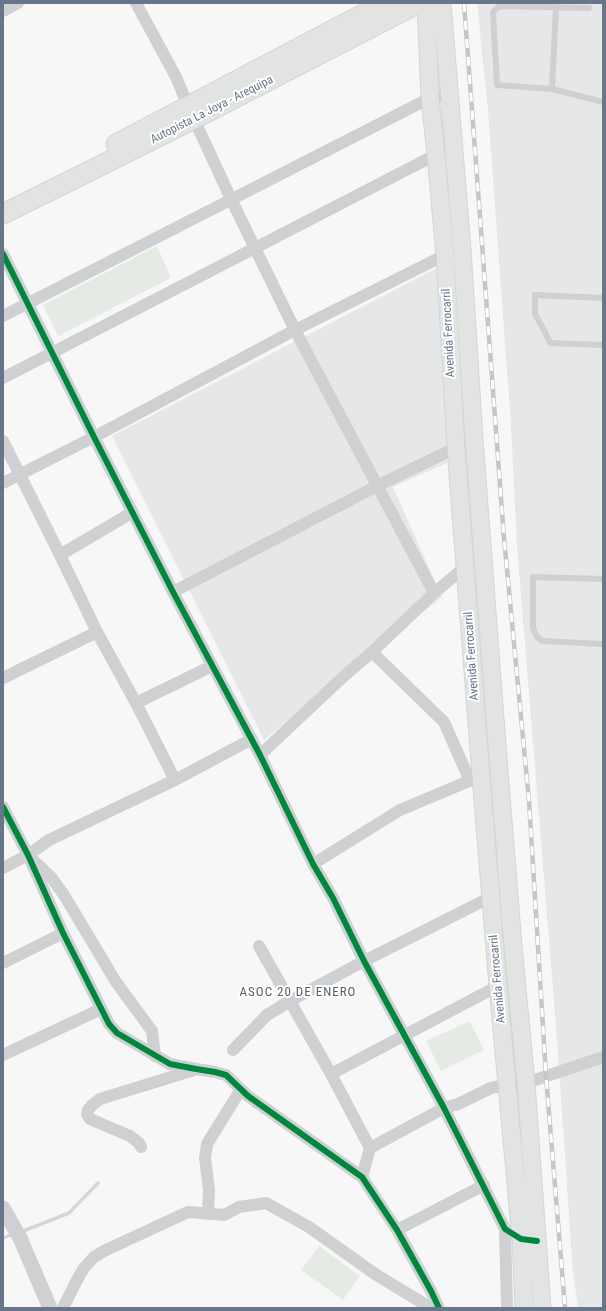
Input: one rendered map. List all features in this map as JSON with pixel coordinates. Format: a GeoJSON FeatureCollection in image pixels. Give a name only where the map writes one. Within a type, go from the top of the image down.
{"type":"FeatureCollection","features":[{"type":"Feature","properties":{"kind":"main road","name":"Autopista La Joya - Arequipa"},"geometry":{"type":"LineString","coordinates":[[3,214],[191,113],[384,3]]}},
{"type":"Feature","properties":{"kind":"main road","name":"Autopista La Joya - Arequipa"},"geometry":{"type":"LineString","coordinates":[[3,202],[419,3]]}},
{"type":"Feature","properties":{"kind":"main road","name":"Avenida Ferrocarril"},"geometry":{"type":"LineString","coordinates":[[426,3],[430,98],[445,255],[456,448],[465,567],[475,779],[491,897],[507,1084],[529,1240],[542,1308]]}},
{"type":"Feature","properties":{"kind":"main road","name":"Avenida Ferrocarril"},"geometry":{"type":"LineString","coordinates":[[442,3],[462,249],[474,439],[513,946],[526,1083],[529,1240],[524,1308]]}},
{"type":"Feature","properties":{"kind":"street"},"geometry":{"type":"LineString","coordinates":[[3,11],[18,3]]}},
{"type":"Feature","properties":{"kind":"street"},"geometry":{"type":"LineString","coordinates":[[136,3],[176,77],[231,199],[295,330],[434,593]]}},
{"type":"Feature","properties":{"kind":"street"},"geometry":{"type":"LineString","coordinates":[[3,316],[430,98],[449,94]]}},
{"type":"Feature","properties":{"kind":"street"},"geometry":{"type":"LineString","coordinates":[[3,378],[453,146]]}},
{"type":"Feature","properties":{"kind":"street"},"geometry":{"type":"LineString","coordinates":[[3,483],[94,437],[295,330],[445,255],[462,249]]}},
{"type":"Feature","properties":{"kind":"street"},"geometry":{"type":"LineString","coordinates":[[3,254],[173,592],[252,739],[313,864],[333,898],[364,961],[484,1185],[505,1229],[507,1308]]}},
{"type":"Feature","properties":{"kind":"street"},"geometry":{"type":"LineString","coordinates":[[173,592],[377,486],[474,439]]}},
{"type":"Feature","properties":{"kind":"street"},"geometry":{"type":"LineString","coordinates":[[3,441],[60,555],[96,632],[136,703],[175,780]]}},
{"type":"Feature","properties":{"kind":"street"},"geometry":{"type":"LineString","coordinates":[[60,555],[133,512]]}},
{"type":"Feature","properties":{"kind":"street"},"geometry":{"type":"LineString","coordinates":[[260,755],[434,593],[465,567]]}},
{"type":"Feature","properties":{"kind":"street"},"geometry":{"type":"LineString","coordinates":[[3,678],[96,632]]}},
{"type":"Feature","properties":{"kind":"street"},"geometry":{"type":"LineString","coordinates":[[313,864],[400,810],[475,779],[444,722],[372,652]]}},
{"type":"Feature","properties":{"kind":"street"},"geometry":{"type":"LineString","coordinates":[[136,703],[212,666]]}},
{"type":"Feature","properties":{"kind":"street"},"geometry":{"type":"LineString","coordinates":[[3,868],[28,855],[49,840],[175,780],[252,739]]}},
{"type":"Feature","properties":{"kind":"street"},"geometry":{"type":"LineString","coordinates":[[3,807],[28,855],[63,933],[101,1009],[116,1033],[170,1064],[226,1075],[241,1090],[362,1177],[397,1230],[431,1290],[439,1308]]}},
{"type":"Feature","properties":{"kind":"street"},"geometry":{"type":"LineString","coordinates":[[28,855],[51,877],[60,889],[116,982],[152,1031],[155,1056]]}},
{"type":"Feature","properties":{"kind":"street"},"geometry":{"type":"LineString","coordinates":[[234,1050],[267,1015],[290,1001],[364,961],[491,897]]}},
{"type":"Feature","properties":{"kind":"street"},"geometry":{"type":"LineString","coordinates":[[3,963],[63,933]]}},
{"type":"Feature","properties":{"kind":"street"},"geometry":{"type":"LineString","coordinates":[[259,946],[370,1148],[362,1177]]}},
{"type":"Feature","properties":{"kind":"street"},"geometry":{"type":"LineString","coordinates":[[330,1074],[498,986]]}},
{"type":"Feature","properties":{"kind":"street"},"geometry":{"type":"LineString","coordinates":[[3,1055],[101,1009]]}},
{"type":"Feature","properties":{"kind":"street"},"geometry":{"type":"LineString","coordinates":[[370,1148],[444,1108],[458,1104],[491,1088],[507,1084],[526,1083],[603,1057]]}},
{"type":"Feature","properties":{"kind":"street"},"geometry":{"type":"LineString","coordinates":[[140,1147],[139,1143],[130,1136],[90,1120],[87,1114],[88,1110],[100,1099],[196,1070]]}},
{"type":"Feature","properties":{"kind":"street"},"geometry":{"type":"LineString","coordinates":[[208,1214],[209,1190],[205,1158],[207,1144],[241,1090]]}},
{"type":"Feature","properties":{"kind":"street"},"geometry":{"type":"LineString","coordinates":[[397,1230],[484,1185]]}},
{"type":"Feature","properties":{"kind":"street"},"geometry":{"type":"LineString","coordinates":[[63,1308],[77,1280],[94,1257],[106,1250],[188,1212],[224,1215],[239,1207],[266,1203],[309,1227],[375,1274],[431,1308]]}},
{"type":"Feature","properties":{"kind":"street"},"geometry":{"type":"LineString","coordinates":[[3,1208],[20,1238],[50,1308]]}},
{"type":"Feature","properties":{"kind":"street"},"geometry":{"type":"LineString","coordinates":[[505,1229],[529,1240]]}},
{"type":"Feature","properties":{"kind":"lane"},"geometry":{"type":"LineString","coordinates":[[589,8],[499,6],[493,12],[497,85],[552,89],[603,102]]}},
{"type":"Feature","properties":{"kind":"lane"},"geometry":{"type":"LineString","coordinates":[[552,89],[556,7]]}},
{"type":"Feature","properties":{"kind":"lane"},"geometry":{"type":"LineString","coordinates":[[603,298],[535,295],[535,314],[546,332],[550,343],[603,345]]}},
{"type":"Feature","properties":{"kind":"lane"},"geometry":{"type":"LineString","coordinates":[[603,579],[533,578],[532,628],[537,638],[542,641],[603,644]]}},
{"type":"Feature","properties":{"kind":"shaded area"},"geometry":{"type":"Polygon","coordinates":[[[477,3],[603,3],[603,1308],[578,1308],[573,1273],[556,1026],[517,546],[511,425],[488,110],[477,3]]]}},
{"type":"Feature","properties":{"kind":"shaded area"},"geometry":{"type":"Polygon","coordinates":[[[157,246],[171,278],[58,336],[43,305],[157,246]]]}},
{"type":"Feature","properties":{"kind":"shaded area"},"geometry":{"type":"Polygon","coordinates":[[[439,267],[447,463],[393,487],[442,597],[264,740],[112,436],[439,267]]]}},
{"type":"Feature","properties":{"kind":"shaded area"},"geometry":{"type":"Polygon","coordinates":[[[470,1021],[484,1050],[441,1071],[426,1041],[470,1021]]]}},
{"type":"Feature","properties":{"kind":"shaded area"},"geometry":{"type":"Polygon","coordinates":[[[319,1246],[360,1276],[343,1300],[301,1270],[319,1246]]]}},
{"type":"Feature","properties":{"kind":"waterway"},"geometry":{"type":"LineString","coordinates":[[21,1232],[69,1213],[98,1183]]}},
{"type":"Feature","properties":{"kind":"waterway"},"geometry":{"type":"LineString","coordinates":[[3,1238],[13,1234]]}},
{"type":"Feature","properties":{"kind":"railway"},"geometry":{"type":"LineString","coordinates":[[464,3],[504,538],[529,801],[546,1076],[565,1308]]}},
{"type":"Feature","properties":{"kind":"cycle path"},"geometry":{"type":"LineString","coordinates":[[3,254],[173,592],[260,755],[313,864],[333,898],[364,961],[444,1108],[505,1229],[521,1239],[537,1241]]}},
{"type":"Feature","properties":{"kind":"cycle path"},"geometry":{"type":"LineString","coordinates":[[3,807],[28,855],[63,933],[109,1024],[117,1033],[170,1064],[226,1075],[248,1096],[362,1177],[397,1230],[439,1308]]}},
{"type":"Feature","properties":{"kind":"district","name":"ASOC 20 DE ENERO"},"geometry":{"type":"Point","coordinates":[298,993]}}]}
